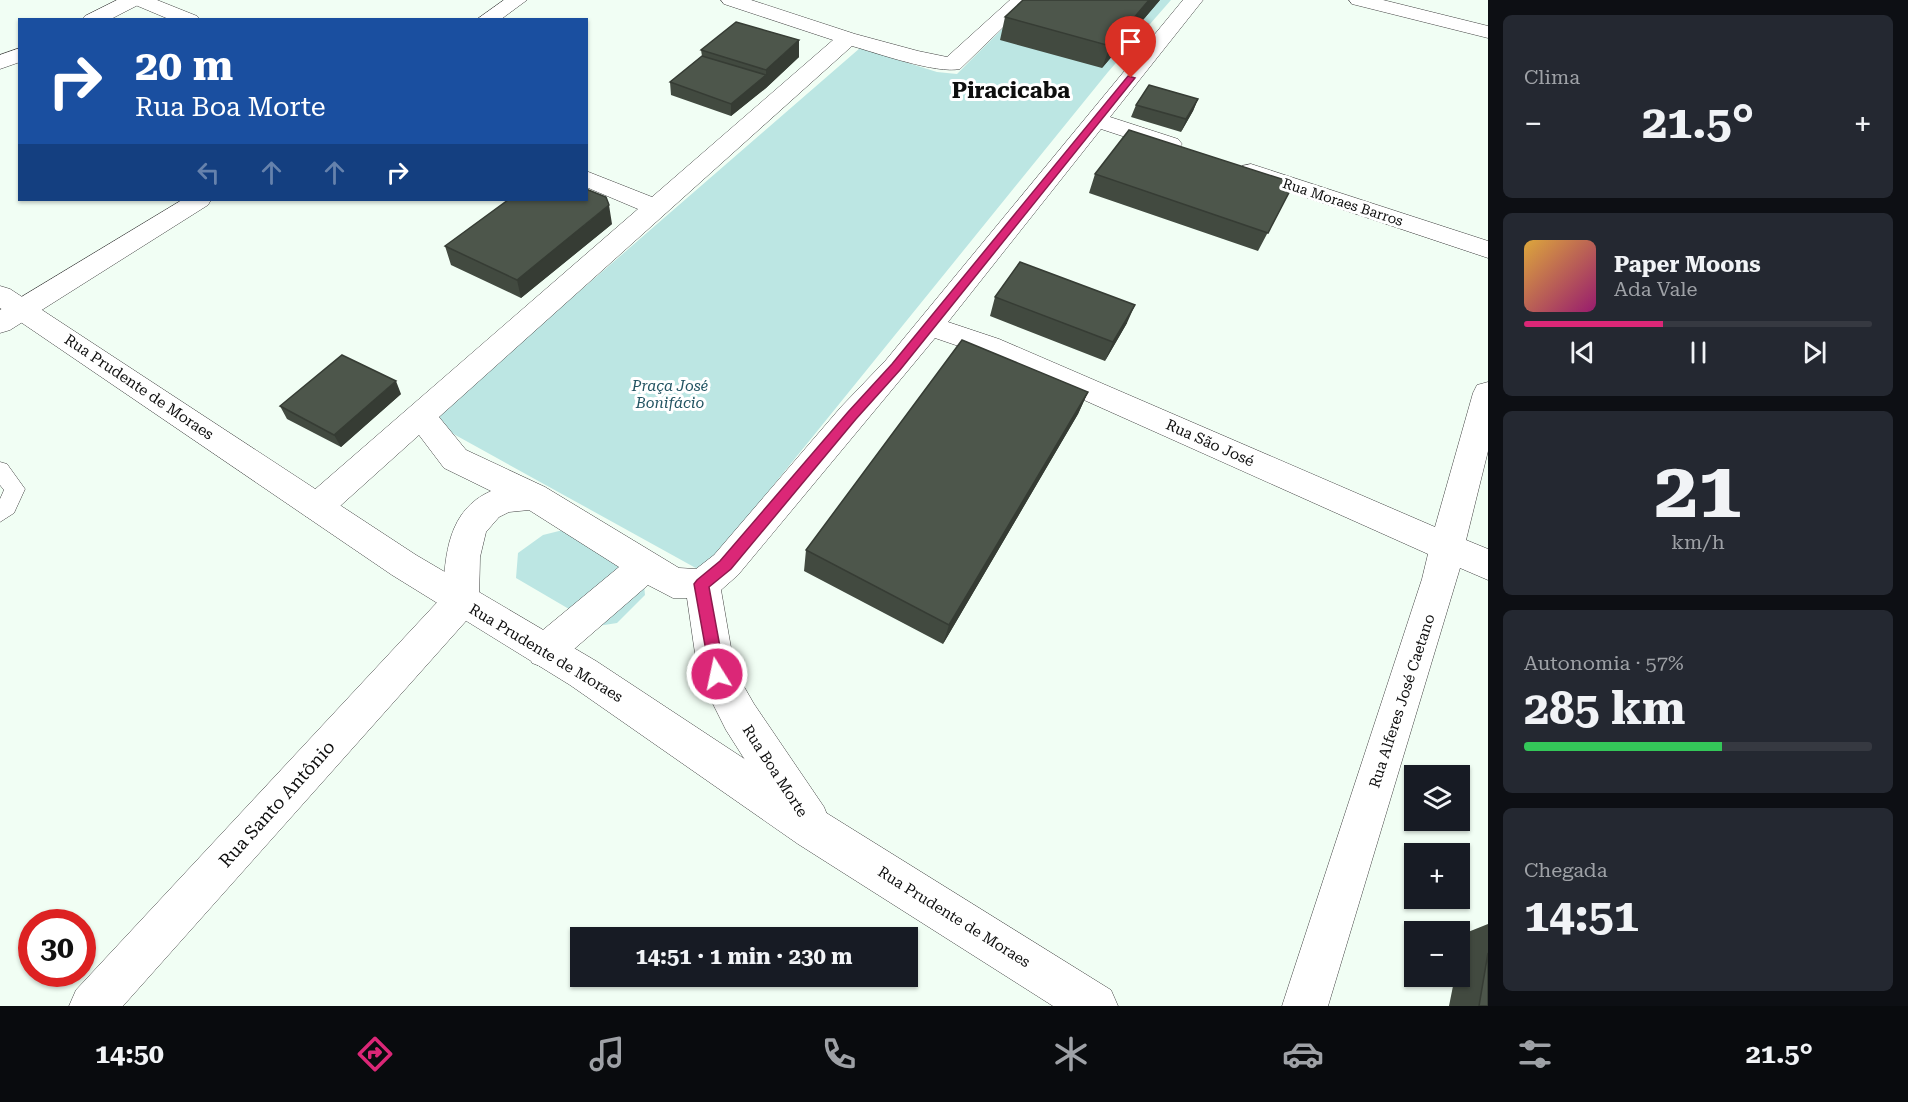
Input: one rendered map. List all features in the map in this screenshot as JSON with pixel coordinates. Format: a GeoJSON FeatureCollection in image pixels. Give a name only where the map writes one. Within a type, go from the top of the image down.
{"type":"FeatureCollection","features":[{"type":"Feature","properties":{"kind":"street"},"geometry":{"type":"LineString","coordinates":[[96,18],[133,0]]}},
{"type":"Feature","properties":{"kind":"street"},"geometry":{"type":"LineString","coordinates":[[140,0],[185,18]]}},
{"type":"Feature","properties":{"kind":"street"},"geometry":{"type":"LineString","coordinates":[[489,18],[516,0]]}},
{"type":"Feature","properties":{"kind":"street"},"geometry":{"type":"LineString","coordinates":[[738,1],[848,38],[915,57],[952,64],[1021,0]]}},
{"type":"Feature","properties":{"kind":"street"},"geometry":{"type":"LineString","coordinates":[[420,414],[455,459],[533,496],[673,584],[702,584],[726,565],[930,326],[1194,0]]}},
{"type":"Feature","properties":{"kind":"street"},"geometry":{"type":"LineString","coordinates":[[1359,0],[1488,32]]}},
{"type":"Feature","properties":{"kind":"street"},"geometry":{"type":"LineString","coordinates":[[317,507],[848,38]]}},
{"type":"Feature","properties":{"kind":"street"},"geometry":{"type":"LineString","coordinates":[[0,63],[18,55]]}},
{"type":"Feature","properties":{"kind":"street"},"geometry":{"type":"LineString","coordinates":[[1096,120],[1193,152]]}},
{"type":"Feature","properties":{"kind":"street","name":"Rua Moraes Barros"},"geometry":{"type":"LineString","coordinates":[[1227,163],[1488,250]]}},
{"type":"Feature","properties":{"kind":"street"},"geometry":{"type":"LineString","coordinates":[[588,179],[657,208]]}},
{"type":"Feature","properties":{"kind":"street"},"geometry":{"type":"LineString","coordinates":[[7,309],[197,201]]}},
{"type":"Feature","properties":{"kind":"street","name":"Rua Prudente de Moraes"},"geometry":{"type":"LineString","coordinates":[[7,309],[461,601],[583,673],[813,829],[1095,1006]]}},
{"type":"Feature","properties":{"kind":"street","name":"Rua São José"},"geometry":{"type":"LineString","coordinates":[[930,326],[989,346],[1488,565]]}},
{"type":"Feature","properties":{"kind":"street","name":"Rua Alferes José Caetano"},"geometry":{"type":"LineString","coordinates":[[1305,1006],[1440,579],[1488,393]]}},
{"type":"Feature","properties":{"kind":"street"},"geometry":{"type":"LineString","coordinates":[[461,601],[465,540],[475,518],[500,502],[533,496]]}},
{"type":"Feature","properties":{"kind":"street"},"geometry":{"type":"LineString","coordinates":[[545,651],[646,566]]}},
{"type":"Feature","properties":{"kind":"street","name":"Rua Boa Morte"},"geometry":{"type":"LineString","coordinates":[[702,584],[717,674],[740,717],[813,829]]}},
{"type":"Feature","properties":{"kind":"street","name":"Rua Santo Antônio"},"geometry":{"type":"LineString","coordinates":[[92,1006],[461,601]]}},
{"type":"Feature","properties":{"kind":"lane"},"geometry":{"type":"LineString","coordinates":[[0,470],[15,489],[7,507],[0,513]]}},
{"type":"Feature","properties":{"kind":"green space","name":"Praça José Bonifácio"},"geometry":{"type":"Polygon","coordinates":[[[1031,0],[1171,0],[1108,72],[703,572],[430,421],[860,48],[937,72],[957,74],[1031,0]]]}},
{"type":"Feature","properties":{"kind":"green space"},"geometry":{"type":"Polygon","coordinates":[[[579,526],[642,565],[645,595],[617,623],[598,626],[516,578],[518,553],[543,535],[579,526]]]}},
{"type":"Feature","properties":{"kind":"building"},"geometry":{"type":"Polygon","coordinates":[[[1023,0],[1149,0],[1110,46],[1005,17],[1023,0]]]}},
{"type":"Feature","properties":{"kind":"building"},"geometry":{"type":"Polygon","coordinates":[[[736,22],[799,40],[766,70],[701,50],[736,22]]]}},
{"type":"Feature","properties":{"kind":"building"},"geometry":{"type":"Polygon","coordinates":[[[702,56],[766,75],[731,104],[670,82],[702,56]]]}},
{"type":"Feature","properties":{"kind":"building"},"geometry":{"type":"Polygon","coordinates":[[[1149,85],[1198,99],[1186,119],[1136,105],[1149,85]]]}},
{"type":"Feature","properties":{"kind":"building"},"geometry":{"type":"Polygon","coordinates":[[[1129,130],[1294,183],[1268,233],[1095,174],[1129,130]]]}},
{"type":"Feature","properties":{"kind":"building"},"geometry":{"type":"Polygon","coordinates":[[[588,190],[606,197],[609,205],[517,280],[445,246],[507,201],[588,201],[588,190]]]}},
{"type":"Feature","properties":{"kind":"building"},"geometry":{"type":"Polygon","coordinates":[[[1020,262],[1135,305],[1113,342],[995,297],[1020,262]]]}},
{"type":"Feature","properties":{"kind":"building"},"geometry":{"type":"Polygon","coordinates":[[[962,340],[1088,392],[949,625],[806,550],[962,340]]]}},
{"type":"Feature","properties":{"kind":"building"},"geometry":{"type":"Polygon","coordinates":[[[342,355],[396,381],[334,435],[280,406],[342,355]]]}},
{"type":"Feature","properties":{"kind":"building"},"geometry":{"type":"Polygon","coordinates":[[[1488,953],[1488,1006],[1479,1006],[1488,953]]]}},
{"type":"Feature","properties":{"kind":"district","name":"Piracicaba"},"geometry":{"type":"Point","coordinates":[1011,90]}},
{"type":"Feature","properties":{"kind":"route"},"geometry":{"type":"LineString","coordinates":[[717,674],[702,584],[726,565],[852,415],[896,367],[1131,78]]}}]}
